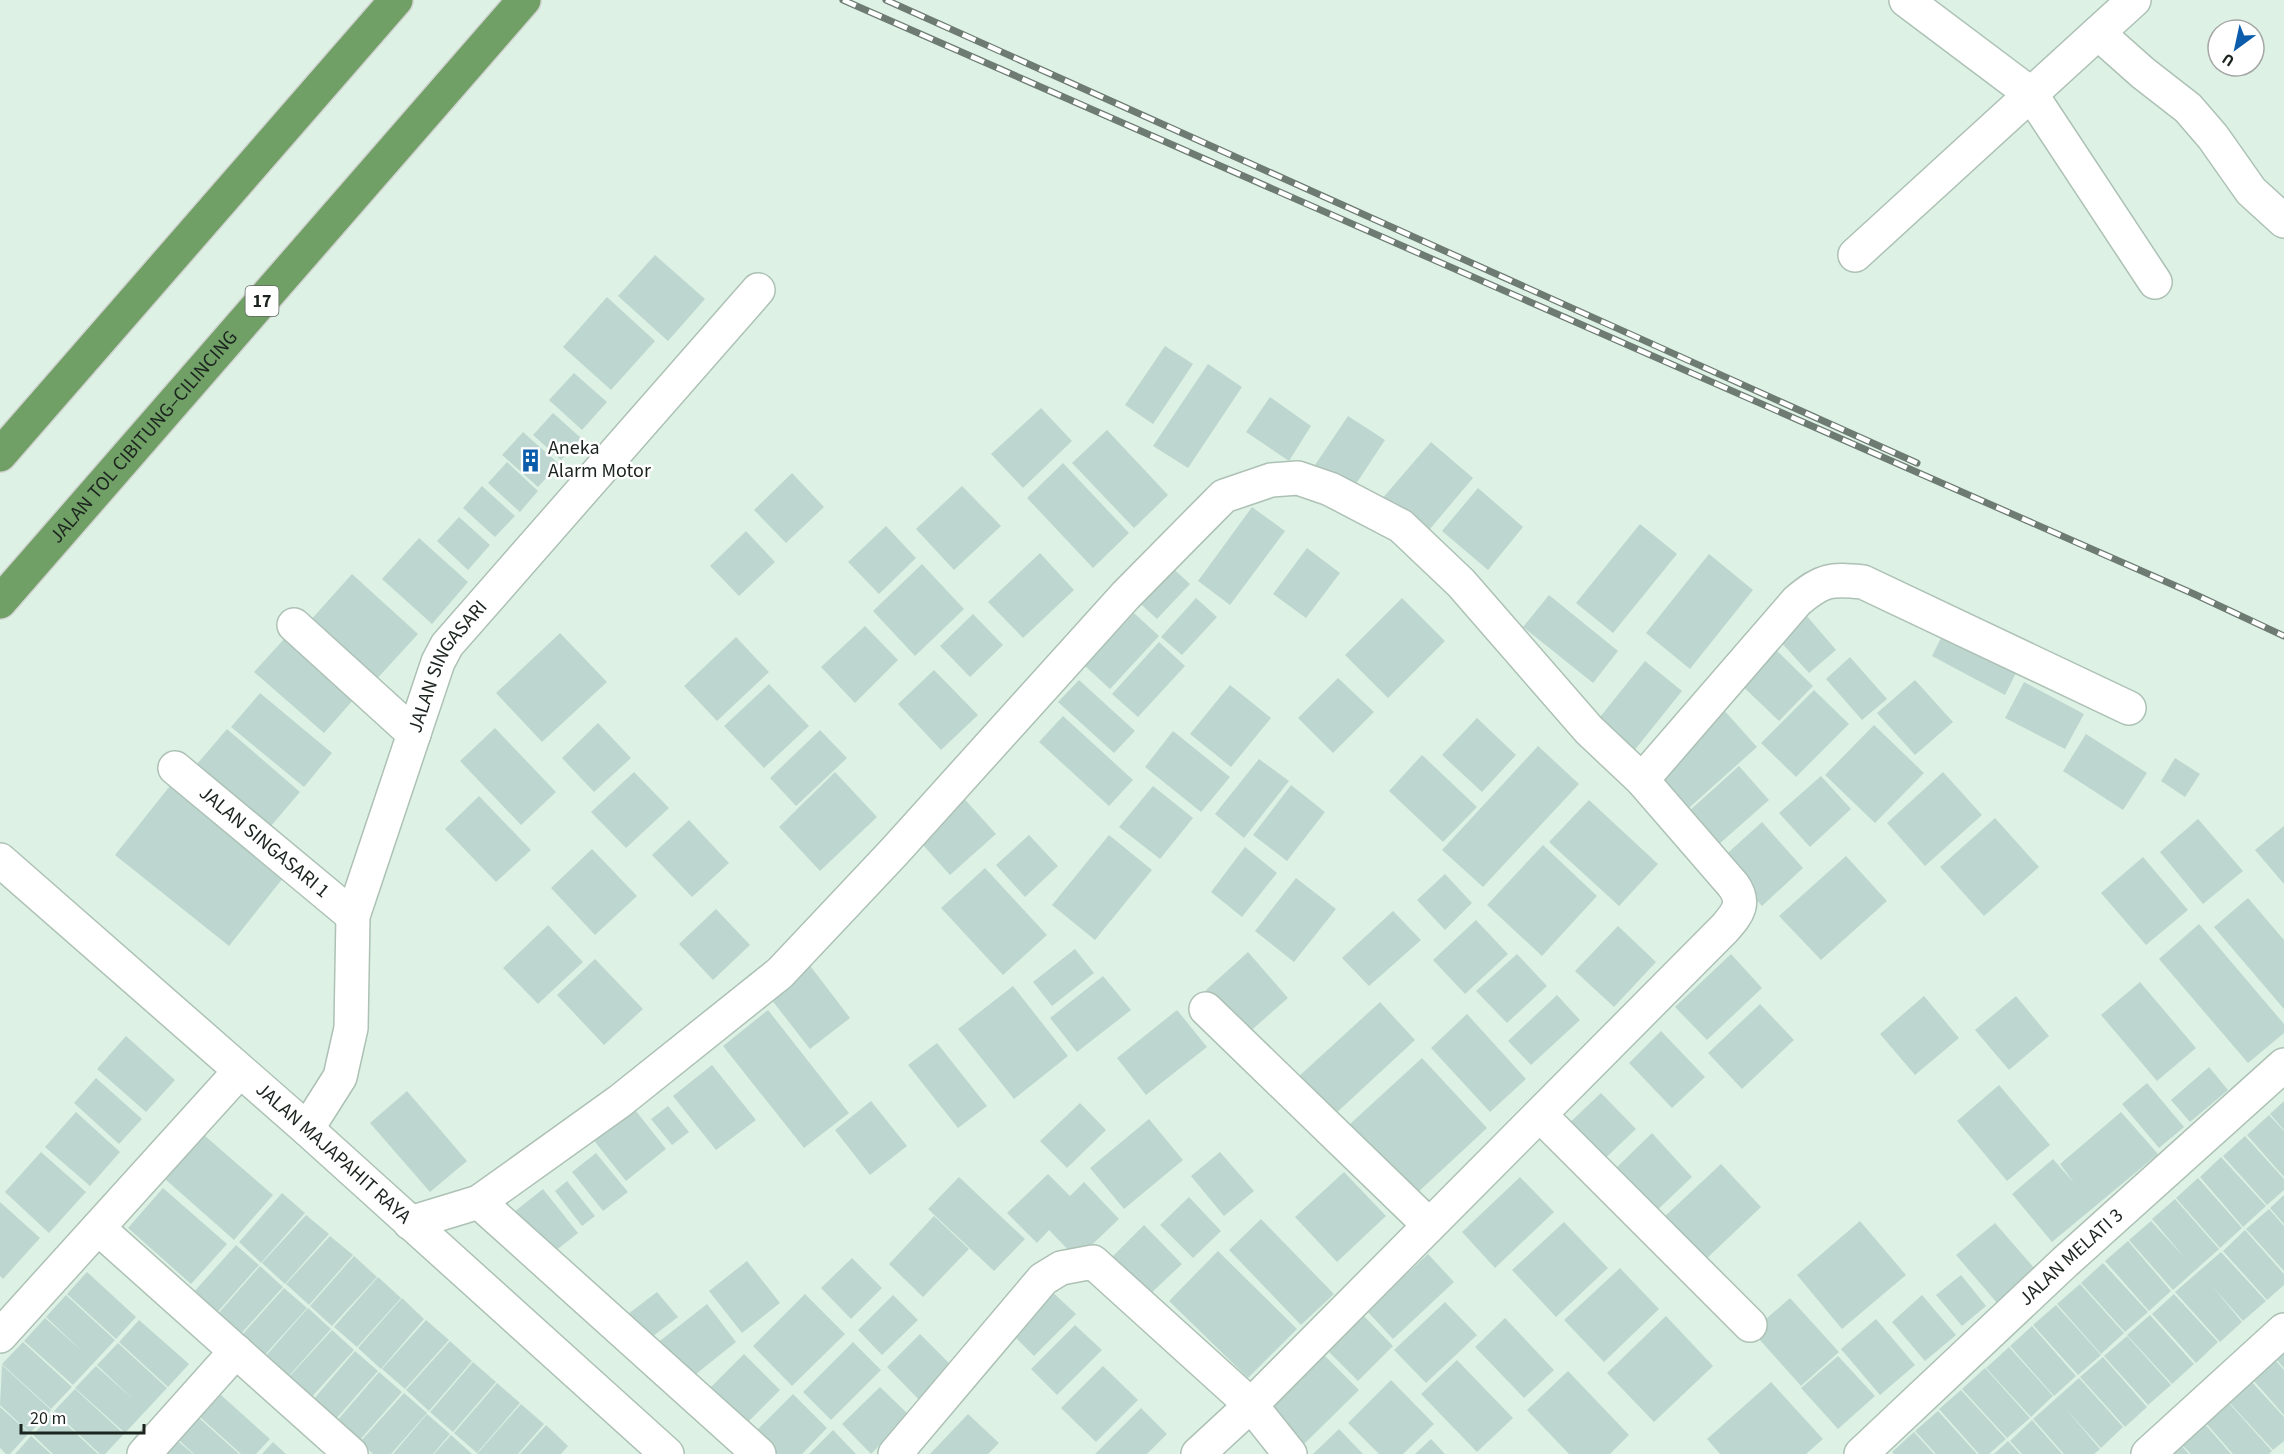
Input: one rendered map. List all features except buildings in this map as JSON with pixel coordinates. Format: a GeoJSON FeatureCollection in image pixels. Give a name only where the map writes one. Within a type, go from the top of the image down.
{"type":"FeatureCollection","features":[{"type":"Feature","properties":{"kind":"highway"},"geometry":{"type":"LineString","coordinates":[[0,455],[396,0]]}},
{"type":"Feature","properties":{"kind":"highway","name":"JALAN TOL CIBITUNG–CILINCING"},"geometry":{"type":"LineString","coordinates":[[0,602],[524,0]]}},
{"type":"Feature","properties":{"kind":"street"},"geometry":{"type":"LineString","coordinates":[[1906,0],[2031,94],[2155,282]]}},
{"type":"Feature","properties":{"kind":"street"},"geometry":{"type":"LineString","coordinates":[[1855,255],[2134,0]]}},
{"type":"Feature","properties":{"kind":"street"},"geometry":{"type":"LineString","coordinates":[[2098,33],[2143,73],[2188,108],[2213,137],[2252,191],[2284,221]]}},
{"type":"Feature","properties":{"kind":"street","name":"JALAN SINGASARI"},"geometry":{"type":"LineString","coordinates":[[307,1130],[340,1077],[351,1028],[353,916],[438,662],[447,645],[758,290]]}},
{"type":"Feature","properties":{"kind":"street","name":"JALAN MAJAPAHIT RAYA"},"geometry":{"type":"LineString","coordinates":[[0,860],[410,1223],[479,1202],[620,1101],[780,973],[894,852],[1126,595],[1224,496],[1271,480],[1298,478],[1330,489],[1401,526],[1461,583],[1589,730],[1642,780],[1733,885],[1741,902],[1739,911],[1725,928],[1540,1115]]}},
{"type":"Feature","properties":{"kind":"street"},"geometry":{"type":"LineString","coordinates":[[1642,780],[1797,601],[1814,586],[1834,579],[1863,582],[2129,708]]}},
{"type":"Feature","properties":{"kind":"street"},"geometry":{"type":"LineString","coordinates":[[294,625],[414,734]]}},
{"type":"Feature","properties":{"kind":"street","name":"JALAN SINGASARI 1"},"geometry":{"type":"LineString","coordinates":[[175,768],[353,916]]}},
{"type":"Feature","properties":{"kind":"street"},"geometry":{"type":"LineString","coordinates":[[1206,1009],[1429,1225]]}},
{"type":"Feature","properties":{"kind":"street","name":"JALAN MELATI 3"},"geometry":{"type":"LineString","coordinates":[[1862,1454],[2065,1262],[2284,1065]]}},
{"type":"Feature","properties":{"kind":"street"},"geometry":{"type":"LineString","coordinates":[[0,1336],[239,1072]]}},
{"type":"Feature","properties":{"kind":"street"},"geometry":{"type":"LineString","coordinates":[[1198,1454],[1251,1405],[1540,1115],[1750,1325]]}},
{"type":"Feature","properties":{"kind":"street"},"geometry":{"type":"LineString","coordinates":[[479,1202],[759,1454]]}},
{"type":"Feature","properties":{"kind":"street"},"geometry":{"type":"LineString","coordinates":[[410,1223],[667,1454]]}},
{"type":"Feature","properties":{"kind":"street"},"geometry":{"type":"LineString","coordinates":[[98,1228],[351,1454]]}},
{"type":"Feature","properties":{"kind":"street"},"geometry":{"type":"LineString","coordinates":[[895,1454],[1043,1279],[1061,1268],[1093,1262],[1251,1405],[1290,1454]]}},
{"type":"Feature","properties":{"kind":"street"},"geometry":{"type":"LineString","coordinates":[[2148,1454],[2284,1330]]}},
{"type":"Feature","properties":{"kind":"street"},"geometry":{"type":"LineString","coordinates":[[144,1454],[236,1351]]}},
{"type":"Feature","properties":{"kind":"railway"},"geometry":{"type":"LineString","coordinates":[[843,0],[2194,594],[2284,636]]}},
{"type":"Feature","properties":{"kind":"railway"},"geometry":{"type":"LineString","coordinates":[[886,0],[1917,463]]}},
{"type":"Feature","properties":{"kind":"place","name":"Aneka Alarm Motor"},"geometry":{"type":"Point","coordinates":[530,460]}}]}
